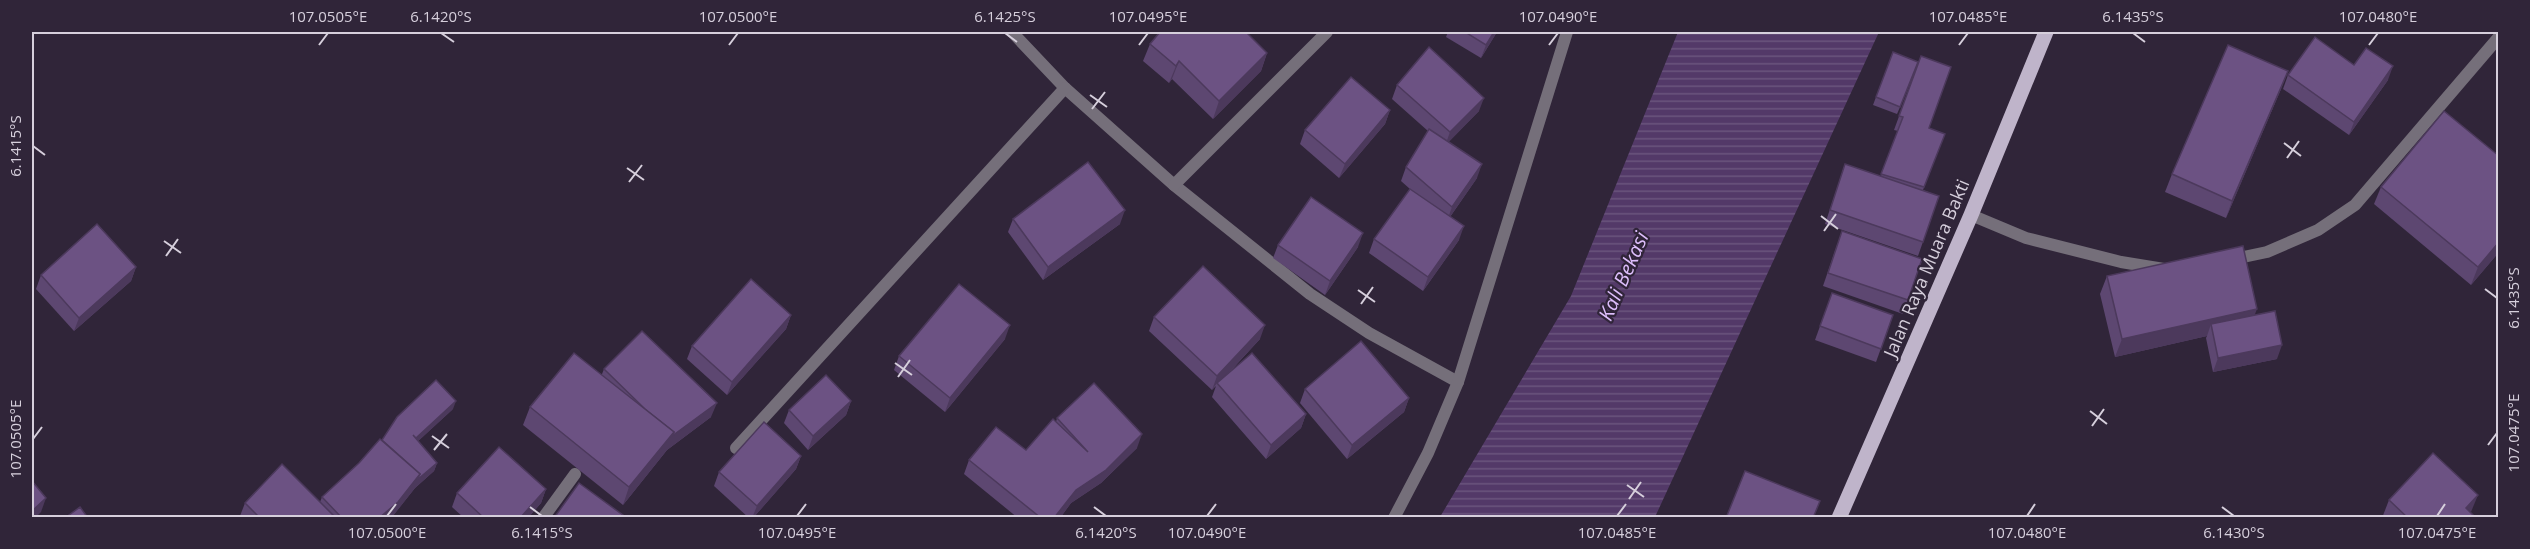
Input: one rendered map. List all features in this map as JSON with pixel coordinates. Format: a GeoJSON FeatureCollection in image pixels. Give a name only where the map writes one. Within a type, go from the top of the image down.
{"type":"FeatureCollection","features":[{"type":"Feature","properties":{"kind":"main road","name":"Jalan Raya Muara Bakti"},"geometry":{"type":"LineString","coordinates":[[1839,518],[1971,216],[2046,32]]}},
{"type":"Feature","properties":{"kind":"street"},"geometry":{"type":"LineString","coordinates":[[1012,32],[1065,88],[1174,185],[1310,294],[1369,333],[1458,381]]}},
{"type":"Feature","properties":{"kind":"street"},"geometry":{"type":"LineString","coordinates":[[1174,185],[1327,32]]}},
{"type":"Feature","properties":{"kind":"street"},"geometry":{"type":"LineString","coordinates":[[1394,518],[1428,453],[1458,381],[1567,32]]}},
{"type":"Feature","properties":{"kind":"street"},"geometry":{"type":"LineString","coordinates":[[2213,263],[2266,252],[2318,230],[2355,205],[2499,38]]}},
{"type":"Feature","properties":{"kind":"street"},"geometry":{"type":"LineString","coordinates":[[736,448],[1065,88]]}},
{"type":"Feature","properties":{"kind":"street"},"geometry":{"type":"LineString","coordinates":[[1971,216],[2026,238],[2068,249],[2121,262],[2162,269],[2173,268]]}},
{"type":"Feature","properties":{"kind":"street"},"geometry":{"type":"LineString","coordinates":[[543,518],[575,474]]}},
{"type":"Feature","properties":{"kind":"water","name":"Kali Bekasi"},"geometry":{"type":"Polygon","coordinates":[[[1678,32],[1879,32],[1655,517],[1440,517],[1571,296],[1678,32]]]}},
{"type":"Feature","properties":{"kind":"building"},"geometry":{"type":"Polygon","coordinates":[[[1160,32],[1246,32],[1267,53],[1219,101],[1179,61],[1176,66],[1150,44],[1160,32]]]}},
{"type":"Feature","properties":{"kind":"building"},"geometry":{"type":"Polygon","coordinates":[[[1465,32],[1494,32],[1486,45],[1465,32]]]}},
{"type":"Feature","properties":{"kind":"building"},"geometry":{"type":"Polygon","coordinates":[[[2315,37],[2354,65],[2366,48],[2393,66],[2354,122],[2288,75],[2315,37]]]}},
{"type":"Feature","properties":{"kind":"building"},"geometry":{"type":"Polygon","coordinates":[[[2228,45],[2288,71],[2232,201],[2172,174],[2228,45]]]}},
{"type":"Feature","properties":{"kind":"building"},"geometry":{"type":"Polygon","coordinates":[[[1429,47],[1484,98],[1450,132],[1397,85],[1429,47]]]}},
{"type":"Feature","properties":{"kind":"building"},"geometry":{"type":"Polygon","coordinates":[[[1893,52],[1918,62],[1900,107],[1876,97],[1893,52]]]}},
{"type":"Feature","properties":{"kind":"building"},"geometry":{"type":"Polygon","coordinates":[[[1921,56],[1951,67],[1929,128],[1945,134],[1924,187],[1881,174],[1903,117],[1899,116],[1921,56]]]}},
{"type":"Feature","properties":{"kind":"building"},"geometry":{"type":"Polygon","coordinates":[[[1351,77],[1390,110],[1345,164],[1305,130],[1351,77]]]}},
{"type":"Feature","properties":{"kind":"building"},"geometry":{"type":"Polygon","coordinates":[[[2444,111],[2499,156],[2499,242],[2478,267],[2381,187],[2444,111]]]}},
{"type":"Feature","properties":{"kind":"building"},"geometry":{"type":"Polygon","coordinates":[[[1429,129],[1482,164],[1452,207],[1406,167],[1429,129]]]}},
{"type":"Feature","properties":{"kind":"building"},"geometry":{"type":"Polygon","coordinates":[[[1088,162],[1125,210],[1048,267],[1013,219],[1088,162]]]}},
{"type":"Feature","properties":{"kind":"building"},"geometry":{"type":"Polygon","coordinates":[[[1845,164],[1939,196],[1923,242],[1830,210],[1845,164]]]}},
{"type":"Feature","properties":{"kind":"building"},"geometry":{"type":"Polygon","coordinates":[[[1410,189],[1464,226],[1428,277],[1374,239],[1410,189]]]}},
{"type":"Feature","properties":{"kind":"building"},"geometry":{"type":"Polygon","coordinates":[[[1311,197],[1363,233],[1330,281],[1278,245],[1311,197]]]}},
{"type":"Feature","properties":{"kind":"building"},"geometry":{"type":"Polygon","coordinates":[[[97,224],[136,267],[79,318],[41,275],[97,224]]]}},
{"type":"Feature","properties":{"kind":"building"},"geometry":{"type":"Polygon","coordinates":[[[1842,231],[1922,259],[1908,300],[1828,273],[1842,231]]]}},
{"type":"Feature","properties":{"kind":"building"},"geometry":{"type":"Polygon","coordinates":[[[2243,246],[2257,309],[2122,339],[2107,276],[2243,246]]]}},
{"type":"Feature","properties":{"kind":"building"},"geometry":{"type":"Polygon","coordinates":[[[1203,266],[1265,325],[1217,376],[1154,317],[1203,266]]]}},
{"type":"Feature","properties":{"kind":"building"},"geometry":{"type":"Polygon","coordinates":[[[751,279],[791,315],[732,382],[692,346],[751,279]]]}},
{"type":"Feature","properties":{"kind":"building"},"geometry":{"type":"Polygon","coordinates":[[[959,284],[1010,325],[950,398],[899,356],[959,284]]]}},
{"type":"Feature","properties":{"kind":"building"},"geometry":{"type":"Polygon","coordinates":[[[1832,293],[1893,315],[1881,349],[1820,326],[1832,293]]]}},
{"type":"Feature","properties":{"kind":"building"},"geometry":{"type":"Polygon","coordinates":[[[2275,311],[2282,345],[2218,358],[2211,324],[2275,311]]]}},
{"type":"Feature","properties":{"kind":"building"},"geometry":{"type":"Polygon","coordinates":[[[642,331],[717,403],[672,436],[674,432],[645,409],[604,369],[642,331]]]}},
{"type":"Feature","properties":{"kind":"building"},"geometry":{"type":"Polygon","coordinates":[[[1361,341],[1409,398],[1352,445],[1305,389],[1361,341]]]}},
{"type":"Feature","properties":{"kind":"building"},"geometry":{"type":"Polygon","coordinates":[[[574,353],[674,432],[629,487],[530,407],[574,353]]]}},
{"type":"Feature","properties":{"kind":"building"},"geometry":{"type":"Polygon","coordinates":[[[1252,353],[1306,414],[1271,445],[1217,383],[1252,353]]]}},
{"type":"Feature","properties":{"kind":"building"},"geometry":{"type":"Polygon","coordinates":[[[826,375],[851,401],[813,436],[789,410],[826,375]]]}},
{"type":"Feature","properties":{"kind":"building"},"geometry":{"type":"Polygon","coordinates":[[[436,380],[456,401],[416,438],[413,435],[437,463],[417,480],[420,474],[382,440],[397,417],[436,380]]]}},
{"type":"Feature","properties":{"kind":"building"},"geometry":{"type":"Polygon","coordinates":[[[1094,383],[1142,434],[1106,470],[1076,490],[1054,518],[1041,518],[969,460],[996,427],[1026,450],[1053,419],[1088,452],[1057,418],[1094,383]]]}},
{"type":"Feature","properties":{"kind":"building"},"geometry":{"type":"Polygon","coordinates":[[[764,422],[801,456],[757,506],[719,472],[764,422]]]}},
{"type":"Feature","properties":{"kind":"building"},"geometry":{"type":"Polygon","coordinates":[[[380,439],[420,474],[398,502],[379,518],[342,518],[322,497],[359,463],[380,439]]]}},
{"type":"Feature","properties":{"kind":"building"},"geometry":{"type":"Polygon","coordinates":[[[499,447],[546,489],[520,518],[484,518],[457,493],[499,447]]]}},
{"type":"Feature","properties":{"kind":"building"},"geometry":{"type":"Polygon","coordinates":[[[2433,453],[2478,495],[2466,508],[2476,518],[2408,518],[2389,500],[2433,453]]]}},
{"type":"Feature","properties":{"kind":"building"},"geometry":{"type":"Polygon","coordinates":[[[282,464],[336,518],[260,518],[245,503],[282,464]]]}},
{"type":"Feature","properties":{"kind":"building"},"geometry":{"type":"Polygon","coordinates":[[[1745,471],[1820,501],[1813,518],[1726,518],[1745,471]]]}},
{"type":"Feature","properties":{"kind":"building"},"geometry":{"type":"Polygon","coordinates":[[[32,481],[46,498],[32,511],[32,481]]]}},
{"type":"Feature","properties":{"kind":"building"},"geometry":{"type":"Polygon","coordinates":[[[579,483],[627,518],[554,518],[579,483]]]}},
{"type":"Feature","properties":{"kind":"building"},"geometry":{"type":"Polygon","coordinates":[[[80,507],[88,518],[65,518],[80,507]]]}}]}
